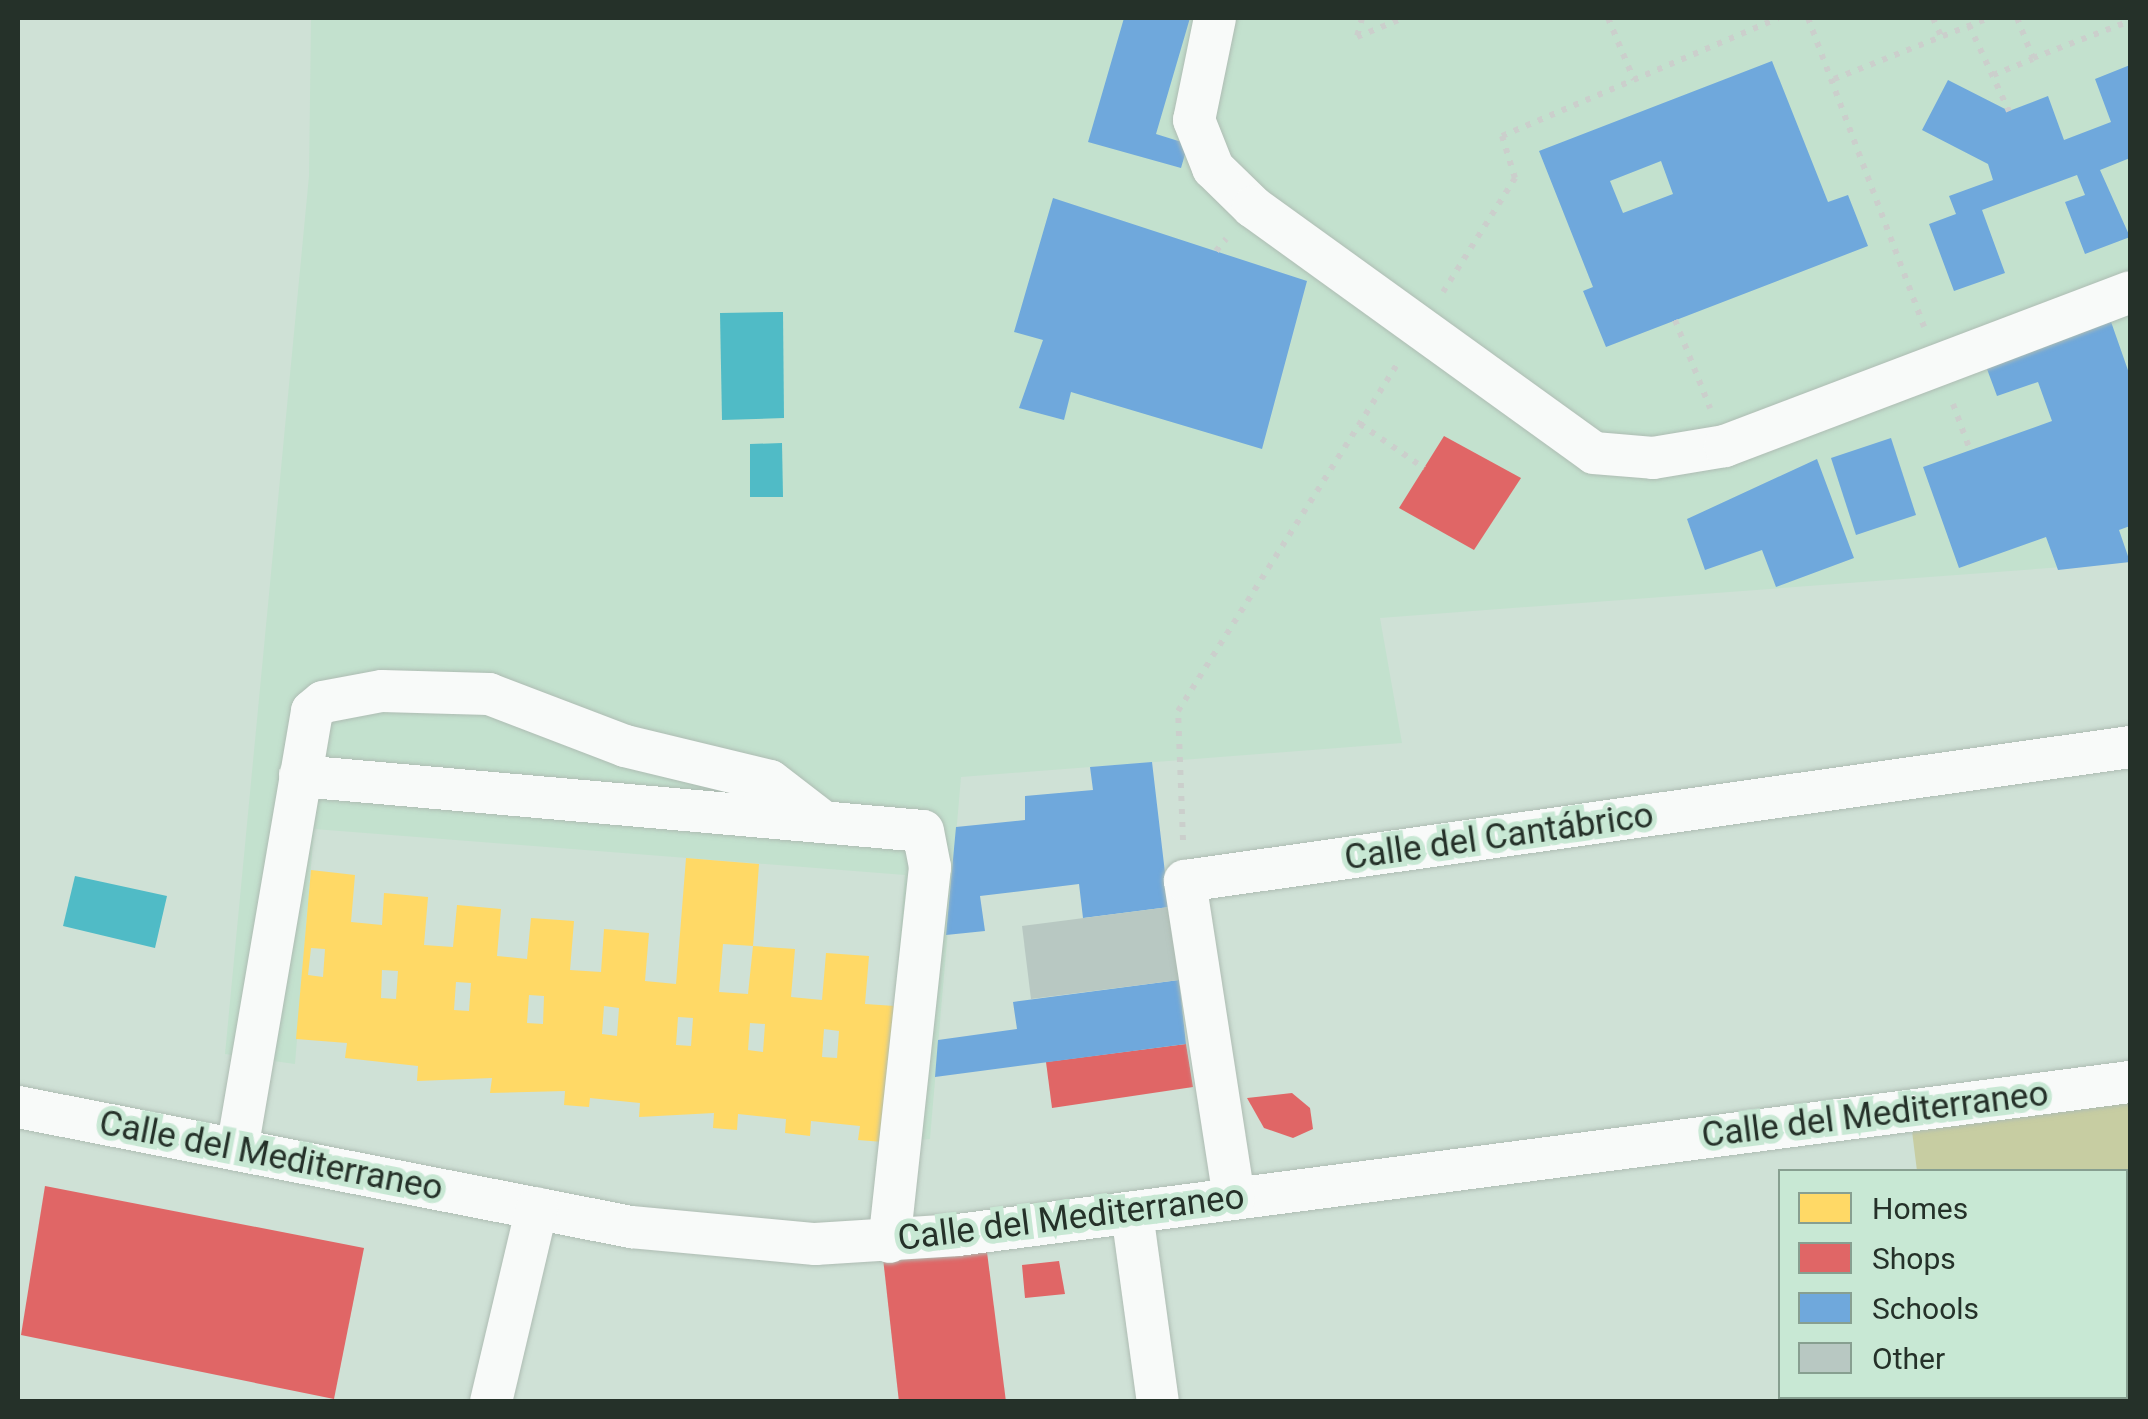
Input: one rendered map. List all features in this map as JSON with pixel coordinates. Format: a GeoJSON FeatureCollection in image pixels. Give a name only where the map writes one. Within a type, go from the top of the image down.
{"type":"FeatureCollection","features":[{"type":"Feature","properties":{"kind":"street"},"geometry":{"type":"LineString","coordinates":[[1216,18],[1194,120],[1214,168],[1419,331],[1594,453],[1653,458],[1725,446],[2130,292]]}},
{"type":"Feature","properties":{"kind":"street"},"geometry":{"type":"LineString","coordinates":[[237,1150],[312,711],[323,702],[382,691],[489,694],[625,746],[770,781],[818,818]]}},
{"type":"Feature","properties":{"kind":"street","name":"Calle del Cantábrico"},"geometry":{"type":"LineString","coordinates":[[1185,881],[2130,748]]}},
{"type":"Feature","properties":{"kind":"street"},"geometry":{"type":"LineString","coordinates":[[300,776],[918,828],[930,853],[889,1242]]}},
{"type":"Feature","properties":{"kind":"street"},"geometry":{"type":"LineString","coordinates":[[1185,881],[1234,1198]]}},
{"type":"Feature","properties":{"kind":"street","name":"Calle del Mediterraneo"},"geometry":{"type":"LineString","coordinates":[[18,1107],[729,1242],[889,1242],[2130,1082]]}},
{"type":"Feature","properties":{"kind":"street"},"geometry":{"type":"LineString","coordinates":[[493,1401],[537,1208]]}},
{"type":"Feature","properties":{"kind":"street"},"geometry":{"type":"LineString","coordinates":[[1132,1212],[1158,1402]]}},
{"type":"Feature","properties":{"kind":"path"},"geometry":{"type":"LineString","coordinates":[[1362,18],[1356,37],[1403,18]]}},
{"type":"Feature","properties":{"kind":"path"},"geometry":{"type":"LineString","coordinates":[[1608,18],[1634,80]]}},
{"type":"Feature","properties":{"kind":"path"},"geometry":{"type":"LineString","coordinates":[[1185,881],[1178,711],[1516,178],[1502,136],[1778,18]]}},
{"type":"Feature","properties":{"kind":"path"},"geometry":{"type":"LineString","coordinates":[[1808,18],[1938,364]]}},
{"type":"Feature","properties":{"kind":"path"},"geometry":{"type":"LineString","coordinates":[[1934,18],[1942,36]]}},
{"type":"Feature","properties":{"kind":"path"},"geometry":{"type":"LineString","coordinates":[[1834,79],[1989,18]]}},
{"type":"Feature","properties":{"kind":"path"},"geometry":{"type":"LineString","coordinates":[[2017,18],[2034,58]]}},
{"type":"Feature","properties":{"kind":"path"},"geometry":{"type":"LineString","coordinates":[[1993,75],[2130,21]]}},
{"type":"Feature","properties":{"kind":"path"},"geometry":{"type":"LineString","coordinates":[[1969,25],[2009,111]]}},
{"type":"Feature","properties":{"kind":"path"},"geometry":{"type":"LineString","coordinates":[[1676,320],[1725,446]]}},
{"type":"Feature","properties":{"kind":"path"},"geometry":{"type":"LineString","coordinates":[[1360,424],[1424,468]]}},
{"type":"Feature","properties":{"kind":"shaded area"},"geometry":{"type":"Polygon","coordinates":[[[311,18],[2130,18],[2130,562],[1380,618],[1402,743],[961,777],[930,1139],[883,1144],[905,875],[314,829],[295,1064],[225,1054],[309,176],[311,18]]]}},
{"type":"Feature","properties":{"kind":"shaded area"},"geometry":{"type":"Polygon","coordinates":[[[2130,1092],[2130,1335],[2128,1169],[1917,1169],[1911,1123],[2130,1092]]]}},
{"type":"Feature","properties":{"kind":"water"},"geometry":{"type":"Polygon","coordinates":[[[783,312],[784,418],[722,420],[720,313],[783,312]]]}},
{"type":"Feature","properties":{"kind":"water"},"geometry":{"type":"Polygon","coordinates":[[[782,443],[783,497],[750,497],[750,444],[782,443]]]}},
{"type":"Feature","properties":{"kind":"water"},"geometry":{"type":"Polygon","coordinates":[[[75,876],[167,896],[155,948],[63,926],[75,876]]]}},
{"type":"Feature","properties":{"kind":"building: Homes"},"geometry":{"type":"Polygon","coordinates":[[[686,858],[759,864],[753,946],[795,949],[791,997],[822,1000],[826,953],[869,956],[865,1004],[895,1006],[883,1142],[858,1140],[860,1126],[811,1121],[810,1136],[785,1133],[786,1119],[738,1114],[737,1130],[713,1128],[714,1113],[639,1117],[640,1103],[590,1098],[589,1107],[564,1105],[565,1091],[490,1093],[492,1078],[417,1081],[418,1066],[345,1058],[347,1043],[296,1039],[311,870],[355,875],[351,922],[382,925],[384,893],[428,897],[424,945],[453,947],[457,905],[501,909],[497,956],[527,959],[531,918],[574,921],[570,970],[601,972],[604,929],[649,933],[645,981],[676,984],[686,858]],[[723,944],[719,992],[748,994],[753,946],[723,944]],[[311,948],[308,975],[323,977],[325,949],[311,948]],[[382,970],[381,998],[396,999],[398,971],[382,970]],[[456,982],[454,1010],[469,1011],[471,983],[456,982]],[[529,995],[527,1023],[543,1024],[544,996],[529,995]],[[604,1006],[602,1034],[617,1036],[619,1008],[604,1006]],[[678,1017],[676,1045],[691,1046],[693,1018],[678,1017]],[[750,1023],[748,1050],[763,1052],[765,1024],[750,1023]],[[824,1029],[822,1057],[837,1058],[839,1031],[824,1029]]]}},
{"type":"Feature","properties":{"kind":"building: Shops"},"geometry":{"type":"Polygon","coordinates":[[[1444,436],[1521,478],[1474,550],[1399,508],[1444,436]]]}},
{"type":"Feature","properties":{"kind":"building: Shops"},"geometry":{"type":"Polygon","coordinates":[[[1186,1044],[1193,1087],[1052,1108],[1046,1062],[1186,1044]]]}},
{"type":"Feature","properties":{"kind":"building: Shops"},"geometry":{"type":"Polygon","coordinates":[[[1292,1093],[1310,1108],[1313,1129],[1293,1138],[1264,1128],[1247,1098],[1292,1093]]]}},
{"type":"Feature","properties":{"kind":"building: Shops"},"geometry":{"type":"Polygon","coordinates":[[[45,1186],[364,1248],[334,1399],[21,1335],[45,1186]]]}},
{"type":"Feature","properties":{"kind":"building: Shops"},"geometry":{"type":"Polygon","coordinates":[[[986,1244],[1006,1402],[899,1402],[883,1258],[986,1244]]]}},
{"type":"Feature","properties":{"kind":"building: Shops"},"geometry":{"type":"Polygon","coordinates":[[[1059,1261],[1065,1294],[1025,1298],[1022,1265],[1059,1261]]]}},
{"type":"Feature","properties":{"kind":"building: Schools"},"geometry":{"type":"Polygon","coordinates":[[[1124,18],[1190,18],[1156,134],[1188,144],[1181,168],[1088,142],[1124,18]]]}},
{"type":"Feature","properties":{"kind":"building: Schools"},"geometry":{"type":"Polygon","coordinates":[[[1772,61],[1828,202],[1848,195],[1868,246],[1606,347],[1583,291],[1593,287],[1539,151],[1772,61]],[[1661,161],[1610,181],[1623,213],[1673,194],[1661,161]]]}},
{"type":"Feature","properties":{"kind":"building: Schools"},"geometry":{"type":"Polygon","coordinates":[[[2130,65],[2130,158],[2100,170],[2130,237],[2085,254],[2065,202],[2085,195],[2077,175],[1982,210],[2005,273],[1954,291],[1929,224],[1956,214],[1949,196],[1993,180],[1988,164],[1922,130],[1948,80],[2009,111],[2048,96],[2064,140],[2111,122],[2095,79],[2130,65]]]}},
{"type":"Feature","properties":{"kind":"building: Schools"},"geometry":{"type":"Polygon","coordinates":[[[1053,198],[1307,281],[1262,449],[1071,392],[1064,420],[1019,408],[1043,340],[1014,332],[1053,198]]]}},
{"type":"Feature","properties":{"kind":"building: Schools"},"geometry":{"type":"Polygon","coordinates":[[[2109,316],[2130,376],[2130,526],[2119,530],[2130,562],[2058,570],[2046,537],[1959,568],[1923,467],[2052,421],[2038,382],[1997,396],[1984,361],[2109,316]]]}},
{"type":"Feature","properties":{"kind":"building: Schools"},"geometry":{"type":"Polygon","coordinates":[[[1891,438],[1916,515],[1856,535],[1831,458],[1891,438]]]}},
{"type":"Feature","properties":{"kind":"building: Schools"},"geometry":{"type":"Polygon","coordinates":[[[1817,459],[1854,558],[1776,587],[1762,550],[1705,570],[1687,519],[1817,459]]]}},
{"type":"Feature","properties":{"kind":"building: Schools"},"geometry":{"type":"Polygon","coordinates":[[[1152,762],[1169,907],[1083,918],[1079,884],[980,896],[985,931],[946,935],[956,827],[1025,820],[1025,796],[1093,790],[1090,767],[1152,762]]]}},
{"type":"Feature","properties":{"kind":"building: Schools"},"geometry":{"type":"Polygon","coordinates":[[[1179,980],[1186,1044],[935,1077],[938,1040],[1017,1029],[1013,1002],[1179,980]]]}},
{"type":"Feature","properties":{"kind":"building: Other"},"geometry":{"type":"Polygon","coordinates":[[[1169,907],[1179,980],[1031,999],[1022,926],[1169,907]]]}}]}
